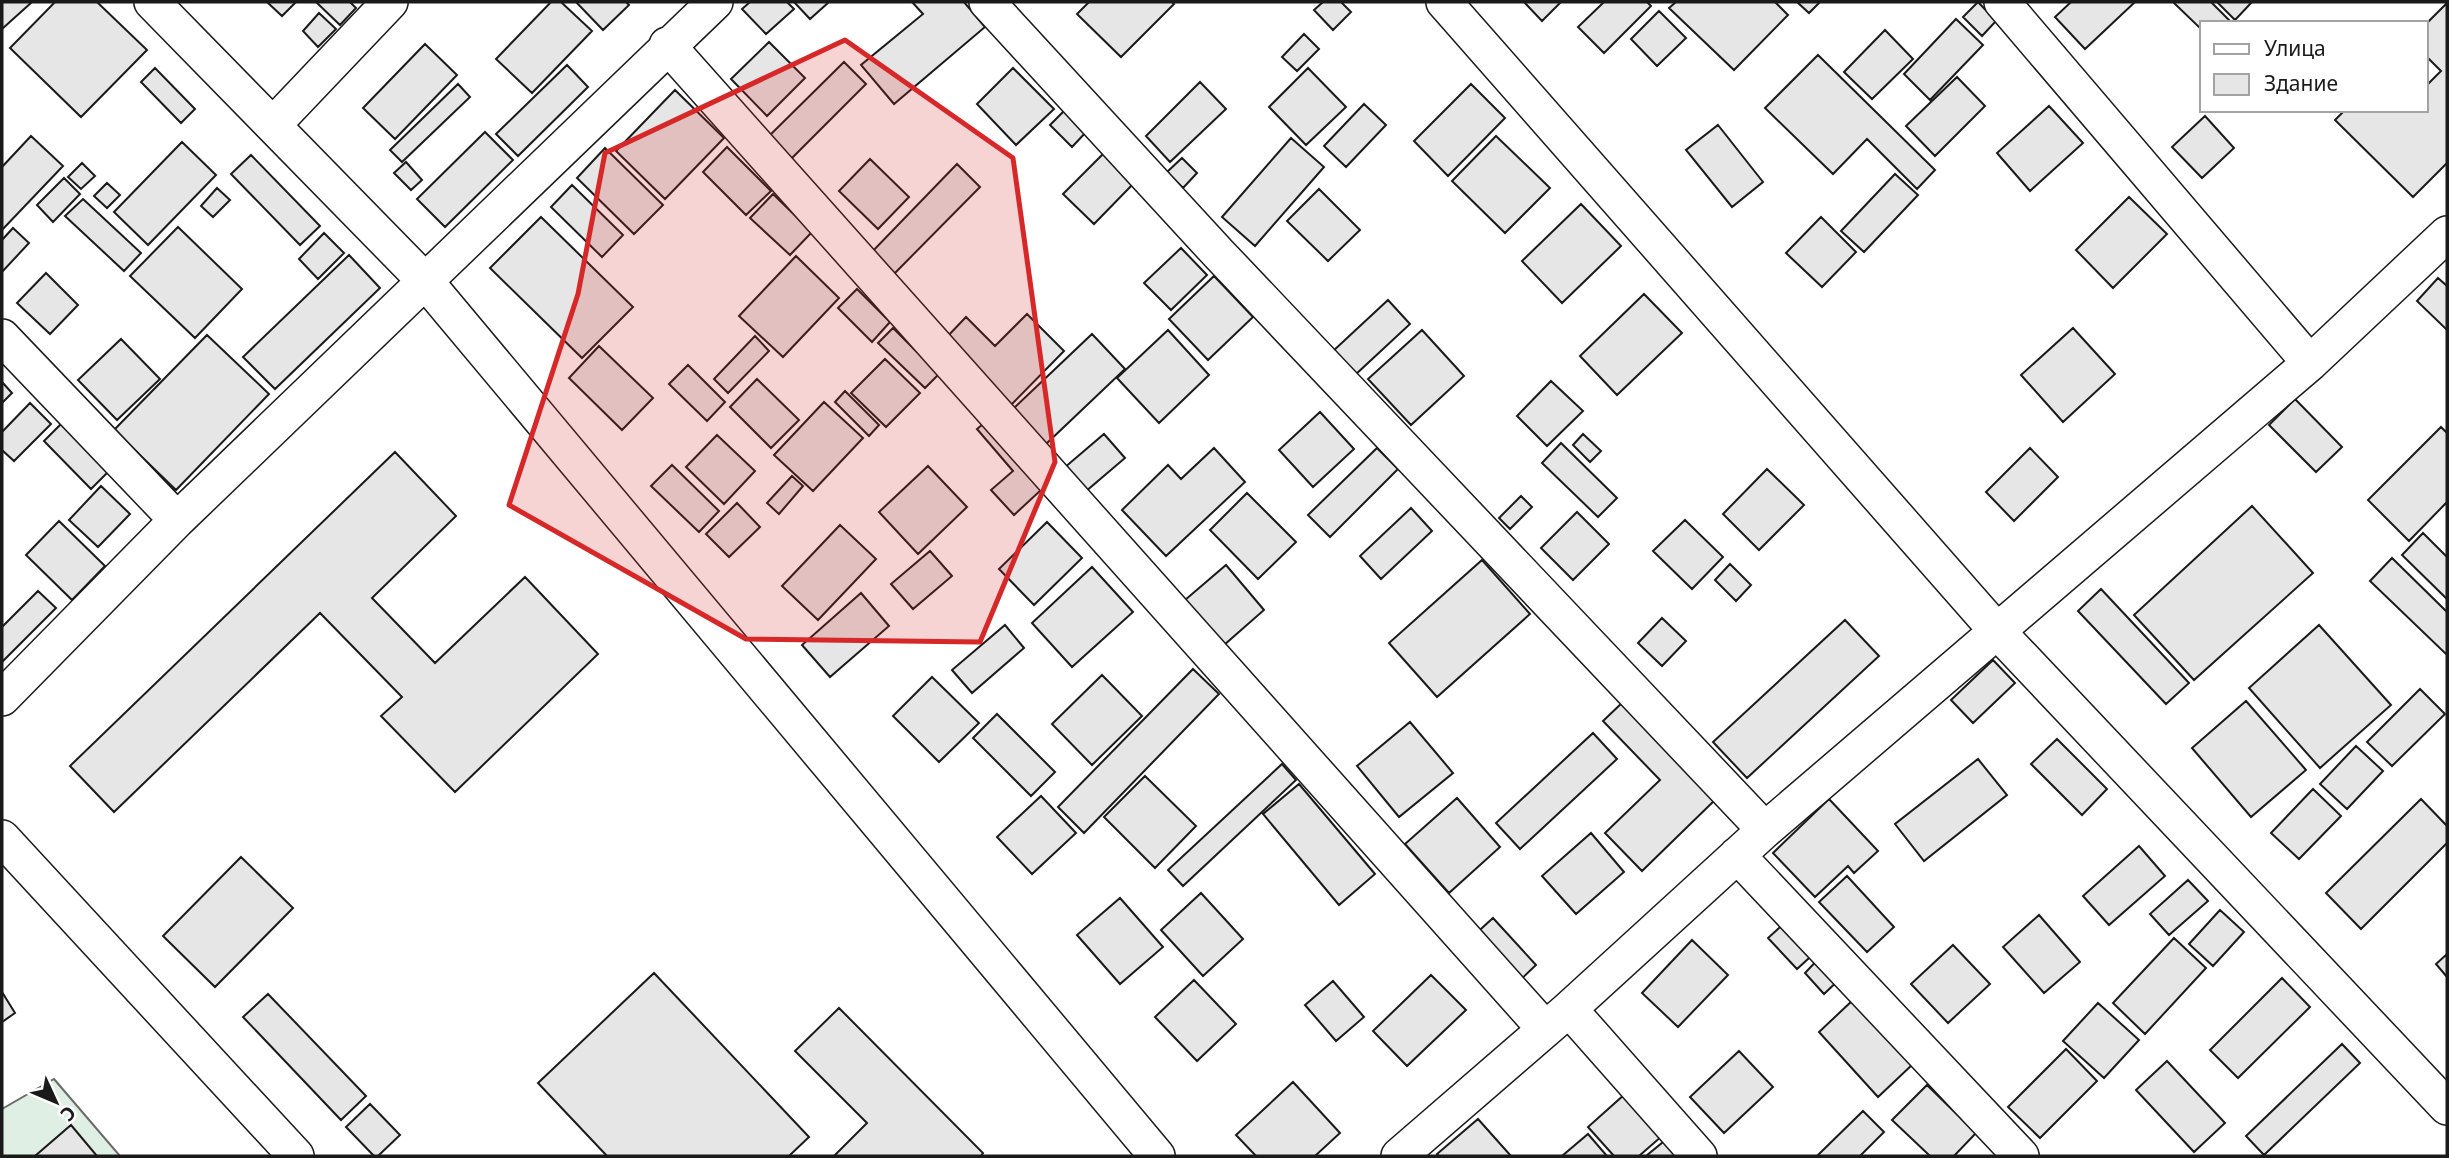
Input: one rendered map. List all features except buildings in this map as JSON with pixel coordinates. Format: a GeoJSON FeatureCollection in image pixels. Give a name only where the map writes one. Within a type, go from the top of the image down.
{"type":"FeatureCollection","features":[{"type":"Feature","properties":{"kind":"street"},"geometry":{"type":"LineString","coordinates":[[152,2],[426,282],[1157,1156]]}},
{"type":"Feature","properties":{"kind":"street"},"geometry":{"type":"LineString","coordinates":[[273,125],[390,2]]}},
{"type":"Feature","properties":{"kind":"street"},"geometry":{"type":"LineString","coordinates":[[2,698],[177,520],[426,282],[667,45],[715,2]]}},
{"type":"Feature","properties":{"kind":"street"},"geometry":{"type":"LineString","coordinates":[[987,2],[1229,264],[1765,830]]}},
{"type":"Feature","properties":{"kind":"street"},"geometry":{"type":"LineString","coordinates":[[1444,2],[1997,631],[2447,1107]]}},
{"type":"Feature","properties":{"kind":"street"},"geometry":{"type":"LineString","coordinates":[[2002,2],[2311,363]]}},
{"type":"Feature","properties":{"kind":"street"},"geometry":{"type":"LineString","coordinates":[[667,45],[1557,1019],[1699,1156]]}},
{"type":"Feature","properties":{"kind":"street"},"geometry":{"type":"LineString","coordinates":[[1399,1156],[1557,1019],[1765,830],[2311,363],[2447,234]]}},
{"type":"Feature","properties":{"kind":"street"},"geometry":{"type":"LineString","coordinates":[[2,337],[177,520]]}},
{"type":"Feature","properties":{"kind":"street"},"geometry":{"type":"LineString","coordinates":[[2,838],[296,1156]]}},
{"type":"Feature","properties":{"kind":"street"},"geometry":{"type":"LineString","coordinates":[[1737,855],[2021,1156]]}},
{"type":"Feature","properties":{"kind":"highlighted area"},"geometry":{"type":"Polygon","coordinates":[[[845,40],[1013,158],[1055,462],[980,642],[746,639],[509,505],[578,294],[605,153],[845,40]]]}},
{"type":"Feature","properties":{"kind":"green space"},"geometry":{"type":"Polygon","coordinates":[[[54,1079],[120,1156],[2,1156],[2,1109],[54,1079]]]}}]}
